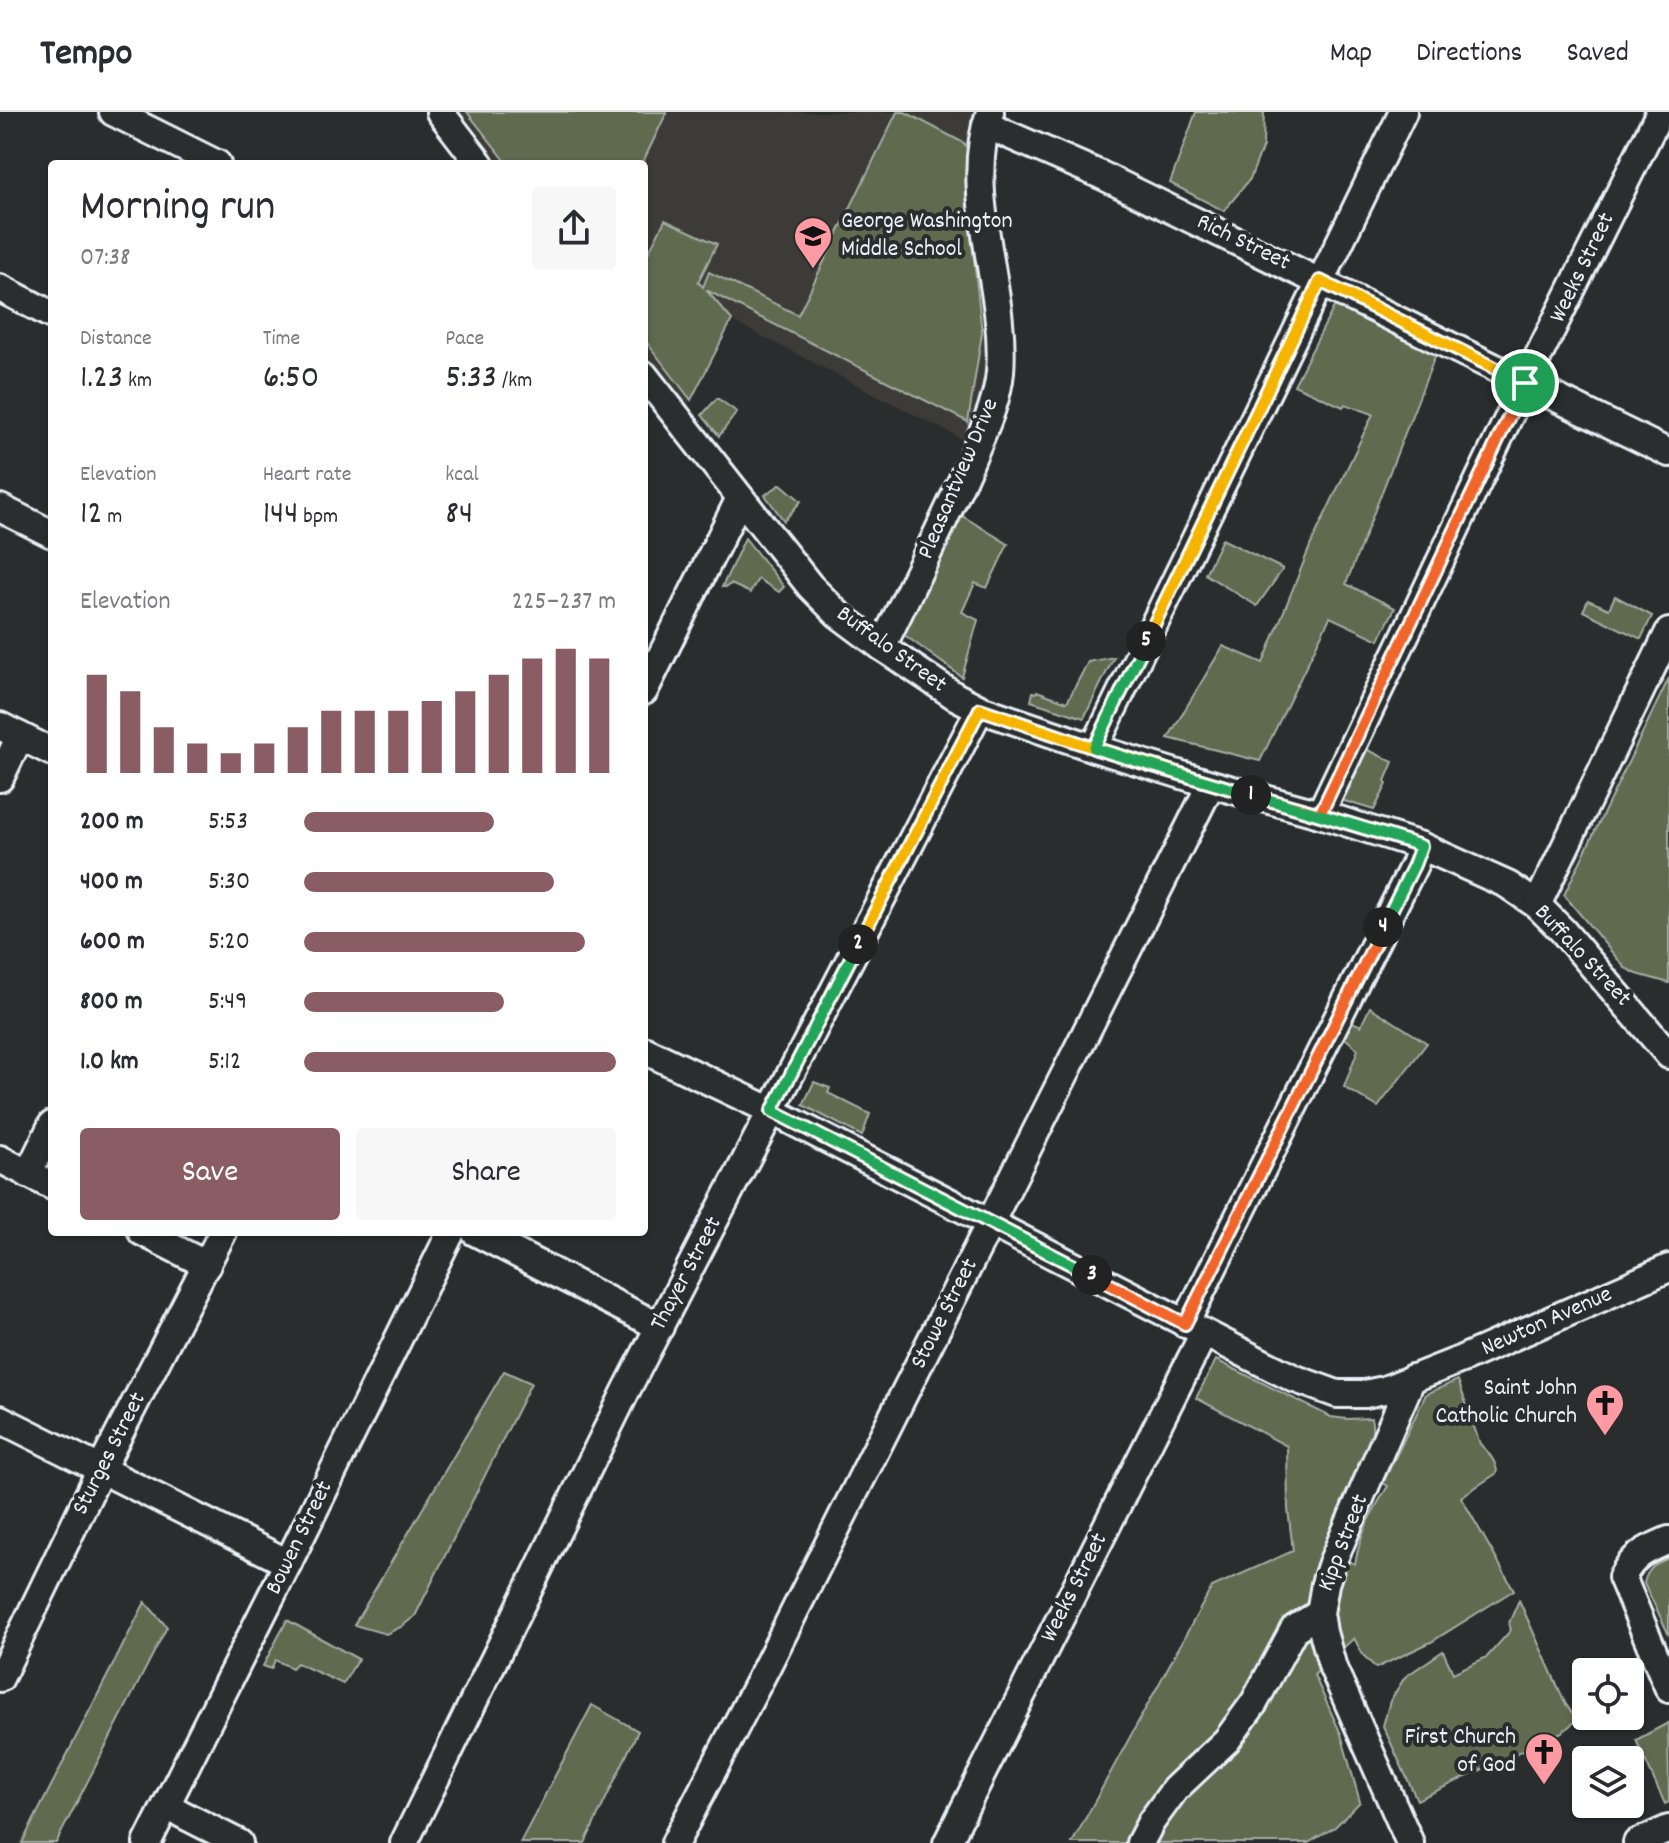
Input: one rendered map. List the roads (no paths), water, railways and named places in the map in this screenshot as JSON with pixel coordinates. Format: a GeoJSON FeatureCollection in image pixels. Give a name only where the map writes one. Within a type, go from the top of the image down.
{"type":"FeatureCollection","features":[{"type":"Feature","properties":{"kind":"street"},"geometry":{"type":"LineString","coordinates":[[113,112],[209,160]]}},
{"type":"Feature","properties":{"kind":"street"},"geometry":{"type":"LineString","coordinates":[[440,112],[477,160]]}},
{"type":"Feature","properties":{"kind":"street"},"geometry":{"type":"LineString","coordinates":[[1094,748],[1403,112]]}},
{"type":"Feature","properties":{"kind":"street","name":"Weeks Street"},"geometry":{"type":"LineString","coordinates":[[1320,814],[1525,383],[1660,112]]}},
{"type":"Feature","properties":{"kind":"street","name":"Rich Street"},"geometry":{"type":"LineString","coordinates":[[988,118],[1669,453]]}},
{"type":"Feature","properties":{"kind":"street","name":"Pleasantview Drive"},"geometry":{"type":"LineString","coordinates":[[882,647],[955,495],[998,389],[1001,345],[999,311],[981,174],[981,147],[988,118]]}},
{"type":"Feature","properties":{"kind":"street"},"geometry":{"type":"LineString","coordinates":[[0,288],[48,313]]}},
{"type":"Feature","properties":{"kind":"street","name":"Buffalo Street"},"geometry":{"type":"LineString","coordinates":[[648,380],[810,586],[838,614],[961,700],[1094,748],[1421,846],[1508,885],[1537,905],[1582,952],[1669,1055]]}},
{"type":"Feature","properties":{"kind":"street"},"geometry":{"type":"LineString","coordinates":[[648,683],[740,498]]}},
{"type":"Feature","properties":{"kind":"street"},"geometry":{"type":"LineString","coordinates":[[0,508],[48,532]]}},
{"type":"Feature","properties":{"kind":"street"},"geometry":{"type":"LineString","coordinates":[[1537,905],[1669,632]]}},
{"type":"Feature","properties":{"kind":"street","name":"Thayer Street"},"geometry":{"type":"LineString","coordinates":[[404,1843],[627,1389],[980,709]]}},
{"type":"Feature","properties":{"kind":"street"},"geometry":{"type":"LineString","coordinates":[[0,778],[10,731],[48,750]]}},
{"type":"Feature","properties":{"kind":"street","name":"Stowe Street"},"geometry":{"type":"LineString","coordinates":[[675,1843],[1211,784]]}},
{"type":"Feature","properties":{"kind":"street","name":"Weeks Street"},"geometry":{"type":"LineString","coordinates":[[947,1843],[1421,846]]}},
{"type":"Feature","properties":{"kind":"street","name":"Newton Avenue"},"geometry":{"type":"LineString","coordinates":[[648,1052],[772,1111],[1194,1329],[1293,1378],[1337,1394],[1365,1394],[1412,1378],[1669,1268]]}},
{"type":"Feature","properties":{"kind":"street"},"geometry":{"type":"LineString","coordinates":[[28,1174],[48,1133]]}},
{"type":"Feature","properties":{"kind":"street"},"geometry":{"type":"LineString","coordinates":[[0,1159],[48,1184]]}},
{"type":"Feature","properties":{"kind":"street"},"geometry":{"type":"LineString","coordinates":[[150,1236],[207,1265]]}},
{"type":"Feature","properties":{"kind":"street","name":"Sturges Street"},"geometry":{"type":"LineString","coordinates":[[1,1671],[221,1236]]}},
{"type":"Feature","properties":{"kind":"street","name":"Bowen Street"},"geometry":{"type":"LineString","coordinates":[[147,1843],[449,1236]]}},
{"type":"Feature","properties":{"kind":"street"},"geometry":{"type":"LineString","coordinates":[[483,1236],[660,1327]]}},
{"type":"Feature","properties":{"kind":"street","name":"Kipp Street"},"geometry":{"type":"LineString","coordinates":[[1410,1843],[1333,1668],[1320,1613],[1332,1563],[1412,1378]]}},
{"type":"Feature","properties":{"kind":"street"},"geometry":{"type":"LineString","coordinates":[[0,1419],[288,1563]]}},
{"type":"Feature","properties":{"kind":"street"},"geometry":{"type":"LineString","coordinates":[[1669,1540],[1639,1554],[1622,1577],[1669,1689]]}},
{"type":"Feature","properties":{"kind":"street"},"geometry":{"type":"LineString","coordinates":[[1140,1843],[1175,1789],[1227,1740],[1254,1703],[1294,1629],[1320,1613]]}},
{"type":"Feature","properties":{"kind":"street"},"geometry":{"type":"LineString","coordinates":[[166,1806],[239,1843]]}},
{"type":"Feature","properties":{"kind":"street"},"geometry":{"type":"LineString","coordinates":[[1637,1843],[1669,1829]]}},
{"type":"Feature","properties":{"kind":"place","name":"George Washington Middle School"},"geometry":{"type":"Point","coordinates":[813,270]}},
{"type":"Feature","properties":{"kind":"place","name":"Saint John Catholic Church"},"geometry":{"type":"Point","coordinates":[1605,1437]}},
{"type":"Feature","properties":{"kind":"place","name":"First Church of God"},"geometry":{"type":"Point","coordinates":[1544,1786]}}]}
